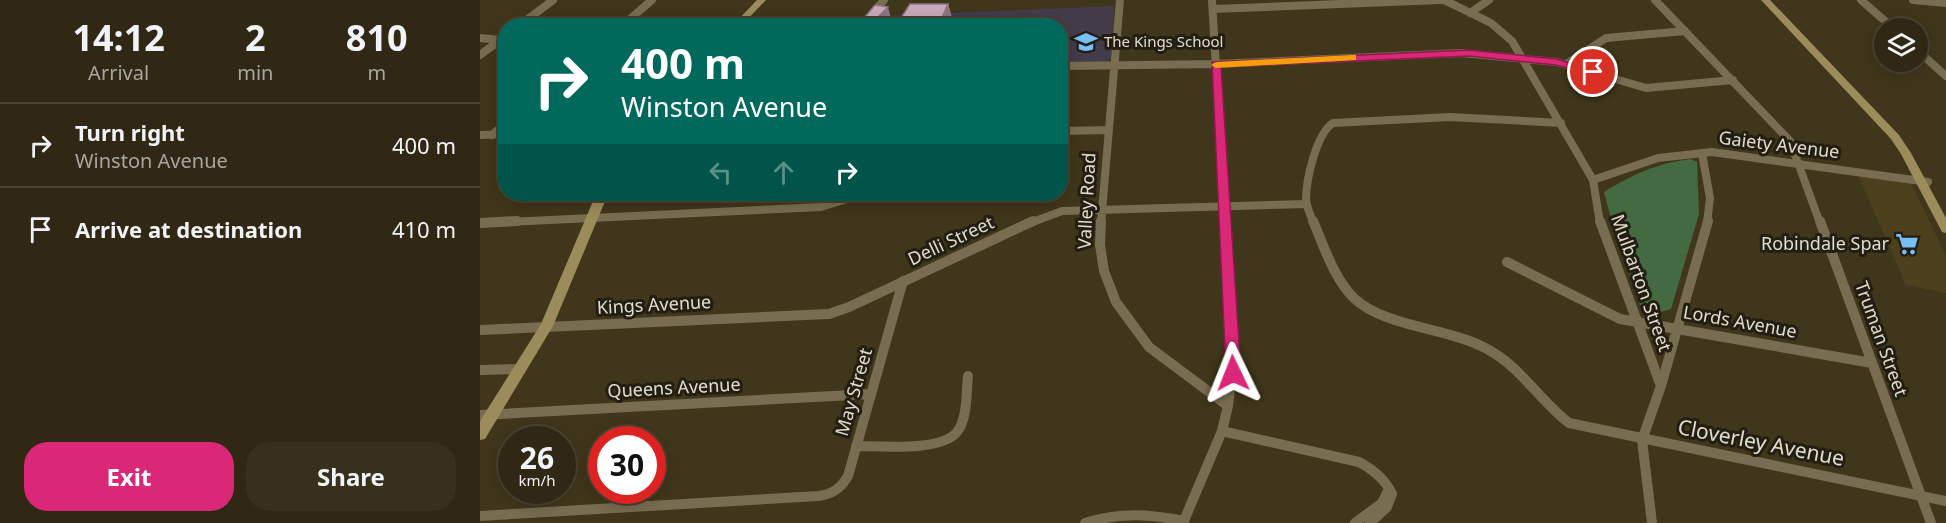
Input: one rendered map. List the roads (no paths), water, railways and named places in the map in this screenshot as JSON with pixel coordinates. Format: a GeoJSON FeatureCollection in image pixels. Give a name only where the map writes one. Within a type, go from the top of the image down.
{"type":"FeatureCollection","features":[{"type":"Feature","properties":{"kind":"main road"},"geometry":{"type":"LineString","coordinates":[[744,18],[762,0]]}},
{"type":"Feature","properties":{"kind":"main road"},"geometry":{"type":"LineString","coordinates":[[1766,0],[1911,150],[1946,229]]}},
{"type":"Feature","properties":{"kind":"main road"},"geometry":{"type":"LineString","coordinates":[[1925,181],[1946,220]]}},
{"type":"Feature","properties":{"kind":"main road"},"geometry":{"type":"LineString","coordinates":[[480,434],[486,415],[521,369],[547,326],[599,201]]}},
{"type":"Feature","properties":{"kind":"street"},"geometry":{"type":"LineString","coordinates":[[530,18],[554,0]]}},
{"type":"Feature","properties":{"kind":"street"},"geometry":{"type":"LineString","coordinates":[[631,18],[652,0]]}},
{"type":"Feature","properties":{"kind":"street"},"geometry":{"type":"LineString","coordinates":[[868,18],[883,0]]}},
{"type":"Feature","properties":{"kind":"street","name":"Valley Road"},"geometry":{"type":"LineString","coordinates":[[1120,0],[1102,208],[1100,245],[1104,271],[1109,287],[1125,316],[1149,346],[1228,406]]}},
{"type":"Feature","properties":{"kind":"street"},"geometry":{"type":"LineString","coordinates":[[1085,523],[1121,513],[1151,515],[1184,522],[1222,431],[1228,406],[1233,364],[1212,5],[1442,0]]}},
{"type":"Feature","properties":{"kind":"street","name":"Mulbarton Street"},"geometry":{"type":"LineString","coordinates":[[1442,0],[1496,26],[1512,41],[1561,123],[1593,180],[1601,229],[1661,386]]}},
{"type":"Feature","properties":{"kind":"street"},"geometry":{"type":"LineString","coordinates":[[1470,13],[1489,0]]}},
{"type":"Feature","properties":{"kind":"street","name":"Truman Street"},"geometry":{"type":"LineString","coordinates":[[1655,0],[1789,138],[1931,523]]}},
{"type":"Feature","properties":{"kind":"street"},"geometry":{"type":"LineString","coordinates":[[1861,0],[1882,18]]}},
{"type":"Feature","properties":{"kind":"street"},"geometry":{"type":"LineString","coordinates":[[1913,0],[1946,3]]}},
{"type":"Feature","properties":{"kind":"street"},"geometry":{"type":"LineString","coordinates":[[1566,64],[1606,38],[1685,31]]}},
{"type":"Feature","properties":{"kind":"street"},"geometry":{"type":"LineString","coordinates":[[480,38],[498,38]]}},
{"type":"Feature","properties":{"kind":"street"},"geometry":{"type":"LineString","coordinates":[[480,55],[498,42]]}},
{"type":"Feature","properties":{"kind":"street"},"geometry":{"type":"LineString","coordinates":[[1068,66],[1216,64],[1451,53],[1566,64],[1646,88],[1733,80]]}},
{"type":"Feature","properties":{"kind":"street"},"geometry":{"type":"LineString","coordinates":[[1928,60],[1946,76]]}},
{"type":"Feature","properties":{"kind":"street"},"geometry":{"type":"LineString","coordinates":[[1305,204],[1305,192],[1322,138],[1325,130],[1334,123],[1450,117],[1561,123]]}},
{"type":"Feature","properties":{"kind":"street"},"geometry":{"type":"LineString","coordinates":[[492,135],[498,130]]}},
{"type":"Feature","properties":{"kind":"street"},"geometry":{"type":"LineString","coordinates":[[1068,131],[1109,130]]}},
{"type":"Feature","properties":{"kind":"street"},"geometry":{"type":"LineString","coordinates":[[480,135],[498,135]]}},
{"type":"Feature","properties":{"kind":"street"},"geometry":{"type":"LineString","coordinates":[[1652,523],[1642,440],[1661,386],[1709,217],[1708,178],[1702,153]]}},
{"type":"Feature","properties":{"kind":"street","name":"Gaiety Avenue"},"geometry":{"type":"LineString","coordinates":[[1593,180],[1658,158],[1702,153],[1729,154],[1925,181]]}},
{"type":"Feature","properties":{"kind":"street"},"geometry":{"type":"LineString","coordinates":[[480,223],[821,207],[840,201]]}},
{"type":"Feature","properties":{"kind":"street","name":"Delli Street"},"geometry":{"type":"LineString","coordinates":[[828,314],[849,307],[1050,214],[1068,210],[1102,208],[1305,204]]}},
{"type":"Feature","properties":{"kind":"street","name":"Cloverley Avenue"},"geometry":{"type":"LineString","coordinates":[[1305,204],[1344,282],[1356,299],[1378,311],[1488,349],[1508,363],[1544,403],[1569,423],[1642,440],[1946,501]]}},
{"type":"Feature","properties":{"kind":"street","name":"Lords Avenue"},"geometry":{"type":"LineString","coordinates":[[1507,262],[1615,317],[1872,363]]}},
{"type":"Feature","properties":{"kind":"street","name":"May Street"},"geometry":{"type":"LineString","coordinates":[[480,516],[831,494],[843,485],[903,281]]}},
{"type":"Feature","properties":{"kind":"street","name":"Kings Avenue"},"geometry":{"type":"LineString","coordinates":[[480,330],[828,314]]}},
{"type":"Feature","properties":{"kind":"street"},"geometry":{"type":"LineString","coordinates":[[480,370],[521,369]]}},
{"type":"Feature","properties":{"kind":"street"},"geometry":{"type":"LineString","coordinates":[[856,446],[934,444],[951,438],[960,425],[968,376]]}},
{"type":"Feature","properties":{"kind":"street","name":"Queens Avenue"},"geometry":{"type":"LineString","coordinates":[[486,415],[871,394]]}},
{"type":"Feature","properties":{"kind":"street"},"geometry":{"type":"LineString","coordinates":[[1222,431],[1359,462],[1372,468],[1384,478],[1392,494],[1390,502],[1370,523]]}},
{"type":"Feature","properties":{"kind":"street"},"geometry":{"type":"LineString","coordinates":[[1355,523],[1382,503],[1388,488]]}},
{"type":"Feature","properties":{"kind":"place","name":"The Kings School"},"geometry":{"type":"Point","coordinates":[1086,42]}},
{"type":"Feature","properties":{"kind":"place","name":"Robindale Spar"},"geometry":{"type":"Point","coordinates":[1907,244]}}]}
